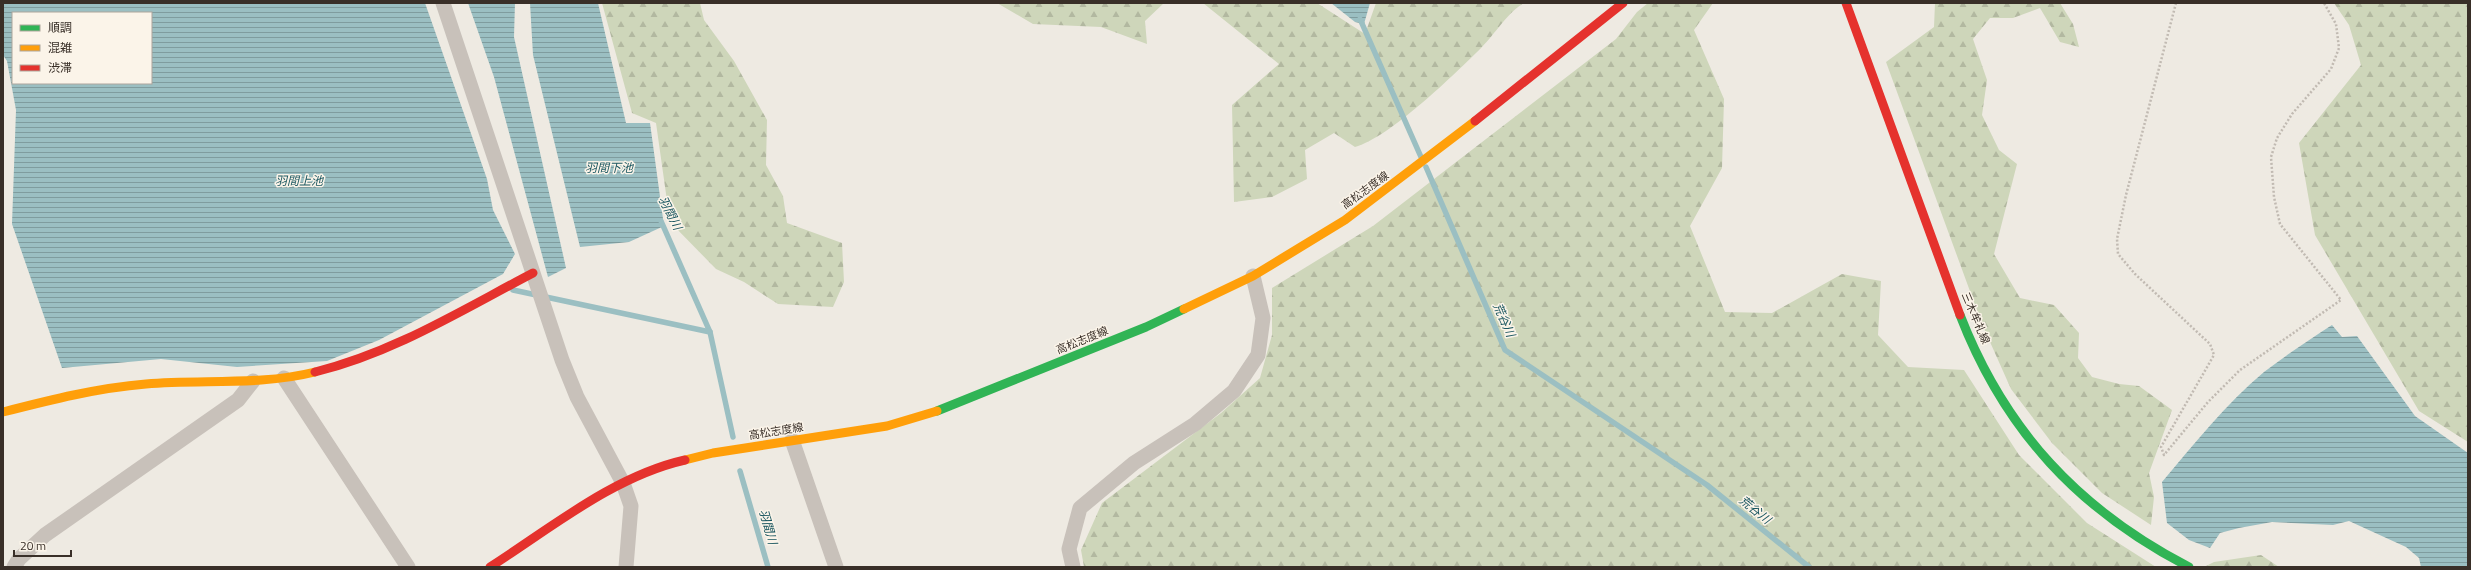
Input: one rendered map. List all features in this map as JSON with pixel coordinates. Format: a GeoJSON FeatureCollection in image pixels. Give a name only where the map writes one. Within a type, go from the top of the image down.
{"type":"FeatureCollection","features":[{"type":"Feature","properties":{"kind":"main road","name":"高松志度線"},"geometry":{"type":"LineString","coordinates":[[490,567],[556,523],[623,483],[658,466],[713,453],[886,426],[929,414],[1146,327],[1253,276],[1345,220],[1412,171],[1624,3]]}},
{"type":"Feature","properties":{"kind":"main road","name":"三木牟礼線"},"geometry":{"type":"LineString","coordinates":[[1846,3],[1965,327],[1997,394],[2026,438],[2072,487],[2112,522],[2161,554],[2190,567]]}},
{"type":"Feature","properties":{"kind":"main road"},"geometry":{"type":"LineString","coordinates":[[3,412],[56,398],[144,384],[253,382],[284,378],[338,366],[375,352],[533,272]]}},
{"type":"Feature","properties":{"kind":"street"},"geometry":{"type":"LineString","coordinates":[[442,3],[577,397],[623,483],[630,506],[626,567]]}},
{"type":"Feature","properties":{"kind":"street"},"geometry":{"type":"LineString","coordinates":[[1073,567],[1069,549],[1080,508],[1134,463],[1195,424],[1228,396],[1258,356],[1263,318],[1253,276]]}},
{"type":"Feature","properties":{"kind":"street"},"geometry":{"type":"LineString","coordinates":[[284,378],[408,567]]}},
{"type":"Feature","properties":{"kind":"street"},"geometry":{"type":"LineString","coordinates":[[14,567],[19,559],[45,535],[238,400],[253,382]]}},
{"type":"Feature","properties":{"kind":"street"},"geometry":{"type":"LineString","coordinates":[[792,440],[836,567]]}},
{"type":"Feature","properties":{"kind":"path"},"geometry":{"type":"LineString","coordinates":[[2176,3],[2126,195],[2117,238],[2118,254],[2130,269],[2210,344],[2214,355],[2161,447],[2164,455],[2208,402],[2240,370],[2341,300],[2280,224],[2274,197],[2271,157],[2276,138],[2292,114],[2331,69],[2339,48],[2336,24],[2324,3]]}},
{"type":"Feature","properties":{"kind":"green space"},"geometry":{"type":"Polygon","coordinates":[[[602,3],[700,3],[704,20],[734,61],[767,120],[766,165],[783,196],[787,223],[842,243],[844,282],[833,307],[778,304],[744,282],[716,269],[670,222],[656,123],[632,113],[602,3]]]}},
{"type":"Feature","properties":{"kind":"green space"},"geometry":{"type":"Polygon","coordinates":[[[997,3],[1164,3],[1145,21],[1147,44],[1101,27],[1033,24],[997,3]]]}},
{"type":"Feature","properties":{"kind":"green space"},"geometry":{"type":"Polygon","coordinates":[[[1203,3],[1317,3],[1365,34],[1376,3],[1524,3],[1507,17],[1482,47],[1456,73],[1403,119],[1369,141],[1355,147],[1334,133],[1305,150],[1307,179],[1272,197],[1234,202],[1232,105],[1279,64],[1203,3]]]}},
{"type":"Feature","properties":{"kind":"green space"},"geometry":{"type":"Polygon","coordinates":[[[1648,3],[1713,3],[1694,30],[1724,99],[1722,168],[1690,226],[1725,312],[1772,313],[1842,274],[1881,281],[1878,335],[1908,367],[1964,370],[2019,455],[2087,523],[2156,567],[1084,567],[1081,550],[1102,503],[1221,413],[1260,378],[1272,335],[1272,288],[1373,226],[1616,39],[1637,12],[1648,3]]]}},
{"type":"Feature","properties":{"kind":"green space"},"geometry":{"type":"Polygon","coordinates":[[[1935,3],[2060,3],[2073,24],[2079,47],[2060,42],[2040,8],[2013,18],[1990,18],[1973,39],[1987,80],[1982,115],[1999,150],[2017,164],[1994,254],[2020,298],[2054,305],[2079,333],[2078,358],[2092,377],[2119,384],[2139,386],[2172,410],[2149,473],[2154,497],[2151,525],[2102,493],[2052,443],[2011,389],[1982,324],[1886,62],[1934,27],[1935,3]]]}},
{"type":"Feature","properties":{"kind":"green space"},"geometry":{"type":"Polygon","coordinates":[[[2334,3],[2468,3],[2468,442],[2419,411],[2315,235],[2299,143],[2361,65],[2349,25],[2334,3]]]}},
{"type":"Feature","properties":{"kind":"green space"},"geometry":{"type":"Polygon","coordinates":[[[2261,555],[2279,567],[2204,567],[2214,562],[2261,555]]]}},
{"type":"Feature","properties":{"kind":"water","name":"羽間上池"},"geometry":{"type":"Polygon","coordinates":[[[3,3],[425,3],[487,179],[493,210],[515,254],[503,274],[379,340],[327,361],[237,367],[161,359],[62,368],[12,224],[16,110],[7,61],[3,55],[3,3]]]}},
{"type":"Feature","properties":{"kind":"water"},"geometry":{"type":"Polygon","coordinates":[[[468,3],[515,3],[514,37],[566,268],[548,277],[494,77],[468,3]]]}},
{"type":"Feature","properties":{"kind":"water","name":"羽間下池"},"geometry":{"type":"Polygon","coordinates":[[[530,3],[598,3],[626,123],[650,123],[664,226],[629,242],[580,247],[533,55],[530,3]]]}},
{"type":"Feature","properties":{"kind":"water"},"geometry":{"type":"Polygon","coordinates":[[[1331,3],[1370,3],[1364,24],[1355,22],[1331,3]]]}},
{"type":"Feature","properties":{"kind":"water"},"geometry":{"type":"Polygon","coordinates":[[[2332,325],[2342,337],[2357,336],[2415,416],[2468,453],[2468,567],[2421,567],[2419,558],[2406,547],[2349,521],[2333,525],[2272,522],[2239,528],[2220,533],[2210,548],[2189,540],[2167,523],[2162,482],[2211,425],[2250,384],[2264,372],[2332,325]]]}},
{"type":"Feature","properties":{"kind":"waterway","name":"荒谷川"},"geometry":{"type":"LineString","coordinates":[[1360,19],[1421,157]]}},
{"type":"Feature","properties":{"kind":"waterway","name":"荒谷川"},"geometry":{"type":"LineString","coordinates":[[1426,167],[1505,350],[1707,485],[1809,567]]}},
{"type":"Feature","properties":{"kind":"waterway","name":"羽間川"},"geometry":{"type":"LineString","coordinates":[[661,221],[710,332],[733,437]]}},
{"type":"Feature","properties":{"kind":"waterway"},"geometry":{"type":"LineString","coordinates":[[513,290],[710,332]]}},
{"type":"Feature","properties":{"kind":"waterway","name":"羽間川"},"geometry":{"type":"LineString","coordinates":[[740,471],[768,567]]}},
{"type":"Feature","properties":{"kind":"traffic: fast"},"geometry":{"type":"LineString","coordinates":[[937,411],[1146,327],[1184,309]]}},
{"type":"Feature","properties":{"kind":"traffic: fast"},"geometry":{"type":"LineString","coordinates":[[1960,315],[1978,357],[1999,395],[2023,431],[2050,463],[2080,493],[2113,520],[2149,545],[2189,567]]}},
{"type":"Feature","properties":{"kind":"traffic: slow"},"geometry":{"type":"LineString","coordinates":[[1184,309],[1253,276],[1345,220],[1475,121]]}},
{"type":"Feature","properties":{"kind":"traffic: slow"},"geometry":{"type":"LineString","coordinates":[[3,412],[110,388],[146,384],[252,381],[315,372]]}},
{"type":"Feature","properties":{"kind":"traffic: slow"},"geometry":{"type":"LineString","coordinates":[[685,460],[713,453],[887,426],[937,411]]}},
{"type":"Feature","properties":{"kind":"traffic: jam"},"geometry":{"type":"LineString","coordinates":[[1475,121],[1623,3]]}},
{"type":"Feature","properties":{"kind":"traffic: jam"},"geometry":{"type":"LineString","coordinates":[[1846,3],[1960,315]]}},
{"type":"Feature","properties":{"kind":"traffic: jam"},"geometry":{"type":"LineString","coordinates":[[315,372],[344,364],[400,342],[453,316],[533,273]]}},
{"type":"Feature","properties":{"kind":"traffic: jam"},"geometry":{"type":"LineString","coordinates":[[490,567],[560,520],[608,491],[633,478],[685,460]]}}]}
